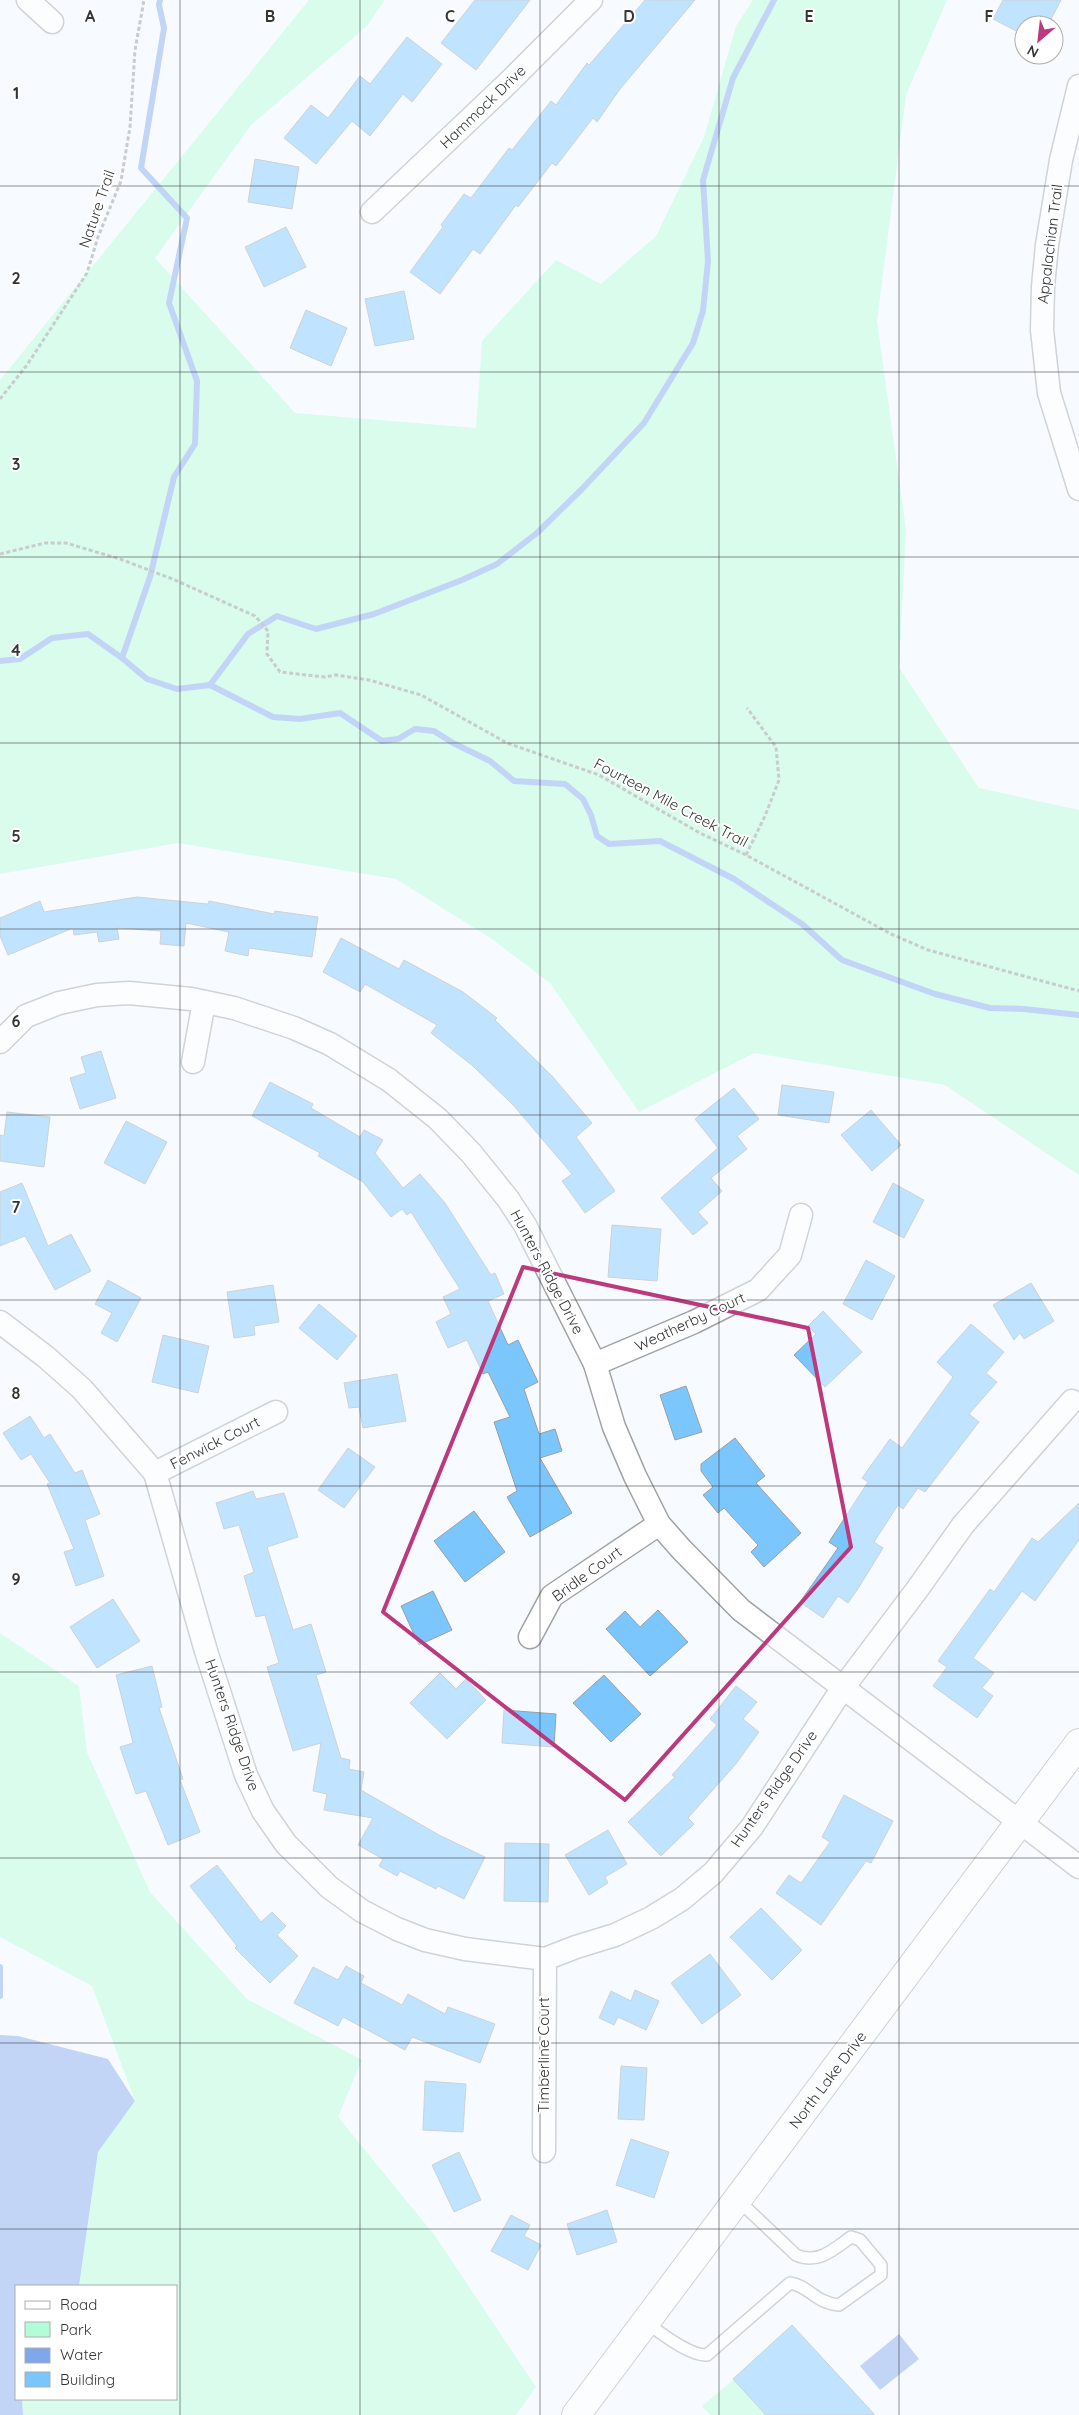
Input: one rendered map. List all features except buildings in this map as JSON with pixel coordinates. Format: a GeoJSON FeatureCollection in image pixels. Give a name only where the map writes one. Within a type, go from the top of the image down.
{"type":"FeatureCollection","features":[{"type":"Feature","properties":{"kind":"main road","name":"North Lake Drive"},"geometry":{"type":"LineString","coordinates":[[576,2415],[1079,1743]]}},
{"type":"Feature","properties":{"kind":"street"},"geometry":{"type":"LineString","coordinates":[[28,0],[52,22]]}},
{"type":"Feature","properties":{"kind":"street","name":"Hammock Drive"},"geometry":{"type":"LineString","coordinates":[[372,212],[510,81],[591,0]]}},
{"type":"Feature","properties":{"kind":"street","name":"Appalachian Trail"},"geometry":{"type":"LineString","coordinates":[[1078,480],[1062,440],[1049,393],[1042,330],[1047,244],[1061,160],[1079,86]]}},
{"type":"Feature","properties":{"kind":"street","name":"Hunters Ridge Drive"},"geometry":{"type":"LineString","coordinates":[[0,1042],[26,1016],[59,1003],[97,995],[129,993],[204,1002],[234,1008],[277,1022],[330,1044],[390,1080],[438,1119],[471,1153],[508,1199],[525,1225],[595,1364],[614,1427],[635,1476],[659,1524],[741,1610],[803,1656],[842,1689],[1079,1867]]}},
{"type":"Feature","properties":{"kind":"street"},"geometry":{"type":"LineString","coordinates":[[193,1062],[204,1002]]}},
{"type":"Feature","properties":{"kind":"street","name":"Weatherby Court"},"geometry":{"type":"LineString","coordinates":[[595,1364],[694,1322],[758,1290],[790,1255],[801,1215]]}},
{"type":"Feature","properties":{"kind":"street","name":"Hunters Ridge Drive"},"geometry":{"type":"LineString","coordinates":[[0,1322],[46,1357],[82,1389],[155,1473],[206,1651],[246,1775],[264,1811],[286,1844],[329,1887],[362,1911],[397,1929],[425,1940],[465,1950],[545,1960],[576,1946],[615,1935],[651,1918],[682,1899],[713,1873],[752,1827],[842,1689],[916,1591],[962,1525],[1072,1401]]}},
{"type":"Feature","properties":{"kind":"street","name":"Fenwick Court"},"geometry":{"type":"LineString","coordinates":[[155,1473],[276,1412]]}},
{"type":"Feature","properties":{"kind":"street","name":"Bridle Court"},"geometry":{"type":"LineString","coordinates":[[530,1637],[552,1596],[659,1524]]}},
{"type":"Feature","properties":{"kind":"street","name":"Timberline Court"},"geometry":{"type":"LineString","coordinates":[[544,2151],[545,1960]]}},
{"type":"Feature","properties":{"kind":"lane"},"geometry":{"type":"LineString","coordinates":[[645,2322],[688,2350],[700,2355],[707,2355],[790,2283],[799,2284],[826,2304],[839,2305],[881,2275],[881,2265],[860,2240],[851,2238],[828,2254],[814,2259],[806,2259],[796,2255],[738,2200]]}},
{"type":"Feature","properties":{"kind":"path","name":"Nature Trail"},"geometry":{"type":"LineString","coordinates":[[0,399],[27,365],[88,273],[98,237],[121,181],[130,127],[135,50],[144,0]]}},
{"type":"Feature","properties":{"kind":"path","name":"Fourteen Mile Creek Trail"},"geometry":{"type":"LineString","coordinates":[[0,554],[45,542],[66,542],[166,576],[254,616],[268,631],[267,654],[280,672],[325,678],[336,675],[369,680],[421,695],[507,743],[599,775],[698,832],[746,855],[891,934],[928,950],[1079,991]]}},
{"type":"Feature","properties":{"kind":"path"},"geometry":{"type":"LineString","coordinates":[[746,855],[765,816],[779,780],[776,747],[747,708]]}},
{"type":"Feature","properties":{"kind":"highlighted area"},"geometry":{"type":"Polygon","coordinates":[[[523,1267],[808,1328],[851,1547],[625,1800],[383,1612],[523,1267]]]}},
{"type":"Feature","properties":{"kind":"green space"},"geometry":{"type":"Polygon","coordinates":[[[309,0],[385,0],[367,26],[251,125],[155,258],[295,413],[476,428],[482,341],[556,260],[601,284],[656,236],[704,137],[736,26],[753,0],[947,0],[906,95],[877,321],[906,530],[899,667],[979,788],[1079,810],[1079,1175],[945,1085],[754,1053],[639,1112],[550,983],[492,939],[396,879],[178,843],[0,874],[0,380],[309,0]]]}},
{"type":"Feature","properties":{"kind":"green space"},"geometry":{"type":"Polygon","coordinates":[[[0,1633],[79,1686],[87,1752],[150,1892],[247,1999],[362,2060],[338,2117],[436,2237],[536,2387],[516,2415],[23,2415],[22,2400],[178,2400],[178,2285],[79,2285],[98,2152],[135,2101],[92,1986],[0,1937],[0,1633]]]}},
{"type":"Feature","properties":{"kind":"green space"},"geometry":{"type":"Polygon","coordinates":[[[794,2329],[866,2415],[710,2415],[702,2406],[794,2329]]]}},
{"type":"Feature","properties":{"kind":"water"},"geometry":{"type":"Polygon","coordinates":[[[0,2035],[18,2036],[108,2059],[135,2101],[98,2152],[79,2285],[15,2285],[15,2400],[22,2400],[23,2415],[0,2415],[0,2035]]]}},
{"type":"Feature","properties":{"kind":"water"},"geometry":{"type":"Polygon","coordinates":[[[899,2334],[919,2359],[880,2390],[860,2366],[899,2334]]]}},
{"type":"Feature","properties":{"kind":"waterway"},"geometry":{"type":"LineString","coordinates":[[122,658],[150,577],[174,477],[195,444],[197,381],[169,303],[187,218],[141,168],[164,28],[159,5],[160,0]]}},
{"type":"Feature","properties":{"kind":"waterway"},"geometry":{"type":"LineString","coordinates":[[210,685],[248,634],[277,616],[316,629],[374,614],[462,580],[497,564],[537,533],[582,489],[644,423],[693,343],[703,311],[708,261],[703,180],[733,78],[774,0]]}},
{"type":"Feature","properties":{"kind":"waterway"},"geometry":{"type":"LineString","coordinates":[[0,661],[20,659],[52,638],[88,634],[122,658],[147,679],[177,689],[210,685],[273,717],[300,719],[340,713],[382,741],[398,739],[415,729],[434,731],[453,743],[490,761],[514,781],[565,784],[583,799],[591,815],[597,836],[609,844],[660,841],[734,879],[802,924],[842,960],[935,994],[990,1008],[1024,1009],[1079,1015]]}},
{"type":"Feature","properties":{"kind":"waterway"},"geometry":{"type":"LineString","coordinates":[[0,1967],[0,1996]]}}]}
